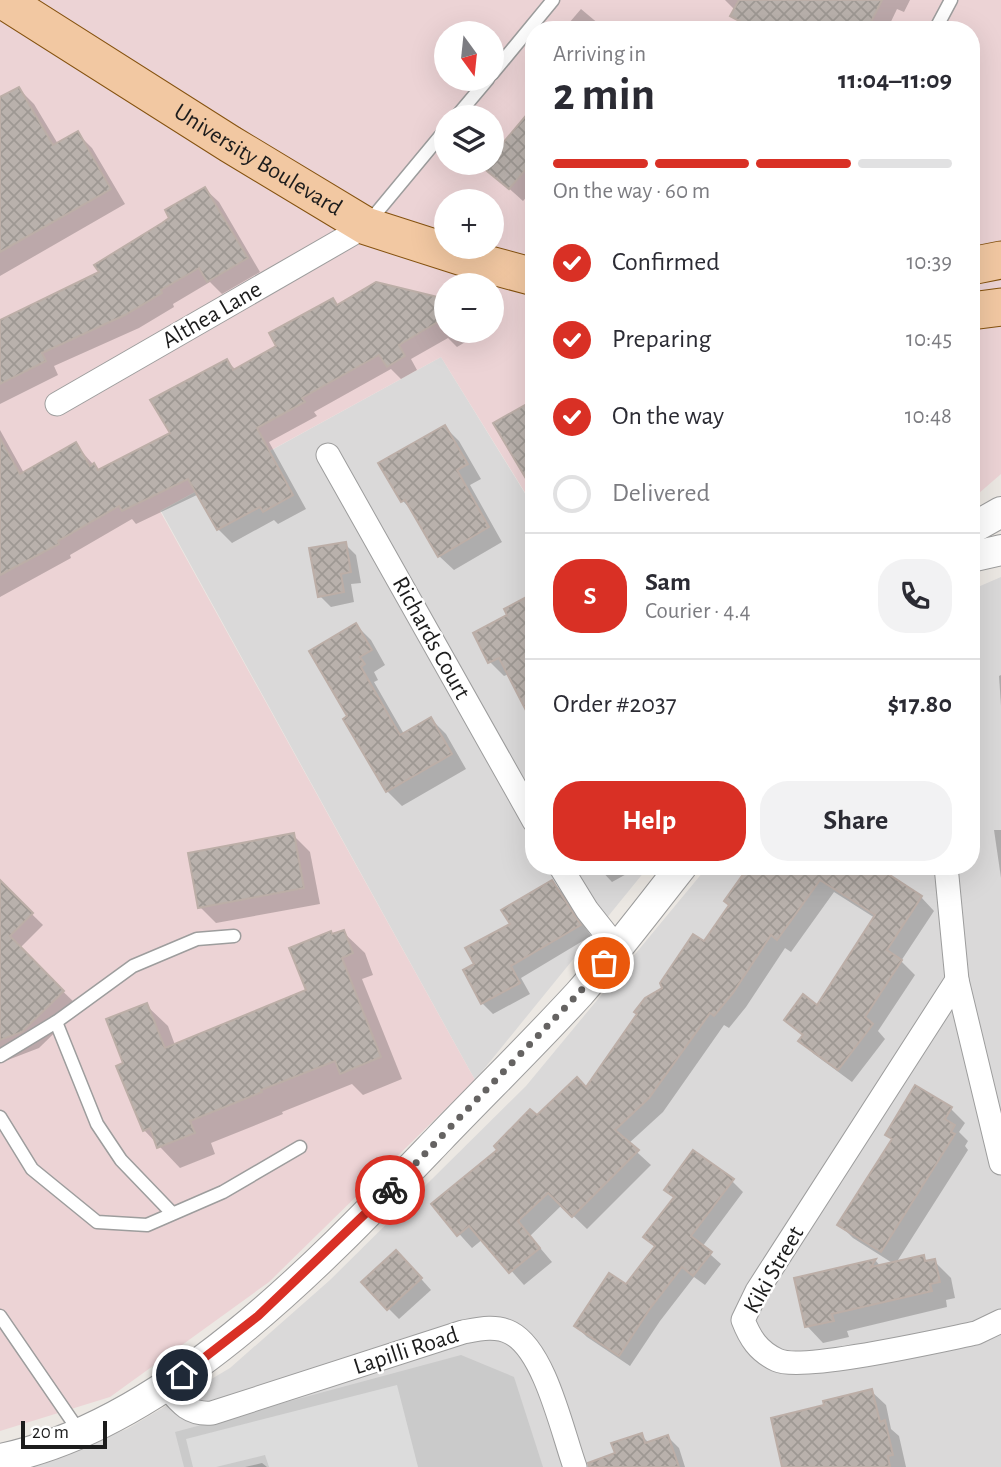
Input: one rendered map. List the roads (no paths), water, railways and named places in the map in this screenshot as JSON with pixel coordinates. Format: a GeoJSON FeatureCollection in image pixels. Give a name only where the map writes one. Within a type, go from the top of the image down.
{"type":"FeatureCollection","features":[{"type":"Feature","properties":{"kind":"main road","name":"University Boulevard"},"geometry":{"type":"LineString","coordinates":[[10,2],[229,144],[366,226],[525,275]]}},
{"type":"Feature","properties":{"kind":"main road"},"geometry":{"type":"LineString","coordinates":[[980,264],[1001,260]]}},
{"type":"Feature","properties":{"kind":"main road"},"geometry":{"type":"LineString","coordinates":[[980,310],[1001,307]]}},
{"type":"Feature","properties":{"kind":"street","name":"Althea Lane"},"geometry":{"type":"LineString","coordinates":[[57,404],[366,226]]}},
{"type":"Feature","properties":{"kind":"street","name":"Richards Court"},"geometry":{"type":"LineString","coordinates":[[328,455],[525,805]]}},
{"type":"Feature","properties":{"kind":"street"},"geometry":{"type":"LineString","coordinates":[[980,523],[1001,512]]}},
{"type":"Feature","properties":{"kind":"street"},"geometry":{"type":"LineString","coordinates":[[980,555],[1001,551]]}},
{"type":"Feature","properties":{"kind":"street"},"geometry":{"type":"LineString","coordinates":[[566,875],[587,910],[617,948]]}},
{"type":"Feature","properties":{"kind":"street"},"geometry":{"type":"LineString","coordinates":[[0,1459],[81,1434],[166,1386],[258,1316],[367,1213],[579,993],[675,875]]}},
{"type":"Feature","properties":{"kind":"street"},"geometry":{"type":"LineString","coordinates":[[947,875],[957,980],[1001,1163]]}},
{"type":"Feature","properties":{"kind":"street","name":"Kiki Street"},"geometry":{"type":"LineString","coordinates":[[957,980],[757,1290],[743,1320],[752,1343],[778,1361],[810,1364],[976,1334],[1001,1321]]}},
{"type":"Feature","properties":{"kind":"street","name":"Lapilli Road"},"geometry":{"type":"LineString","coordinates":[[166,1386],[188,1410],[212,1413],[463,1332],[496,1329],[509,1332],[521,1340],[537,1361],[575,1467]]}},
{"type":"Feature","properties":{"kind":"lane"},"geometry":{"type":"LineString","coordinates":[[536,21],[553,0]]}},
{"type":"Feature","properties":{"kind":"lane"},"geometry":{"type":"LineString","coordinates":[[940,21],[951,0]]}},
{"type":"Feature","properties":{"kind":"lane"},"geometry":{"type":"LineString","coordinates":[[504,59],[525,34]]}},
{"type":"Feature","properties":{"kind":"lane"},"geometry":{"type":"LineString","coordinates":[[466,105],[478,91]]}},
{"type":"Feature","properties":{"kind":"lane"},"geometry":{"type":"LineString","coordinates":[[366,226],[434,144]]}},
{"type":"Feature","properties":{"kind":"lane"},"geometry":{"type":"LineString","coordinates":[[0,1056],[56,1023],[133,966],[197,939],[233,936]]}},
{"type":"Feature","properties":{"kind":"lane"},"geometry":{"type":"LineString","coordinates":[[56,1023],[97,1124],[121,1160],[172,1213]]}},
{"type":"Feature","properties":{"kind":"lane"},"geometry":{"type":"LineString","coordinates":[[0,1117],[32,1170],[97,1222],[147,1224],[223,1192],[300,1147]]}},
{"type":"Feature","properties":{"kind":"lane"},"geometry":{"type":"LineString","coordinates":[[0,1316],[81,1434]]}}]}
